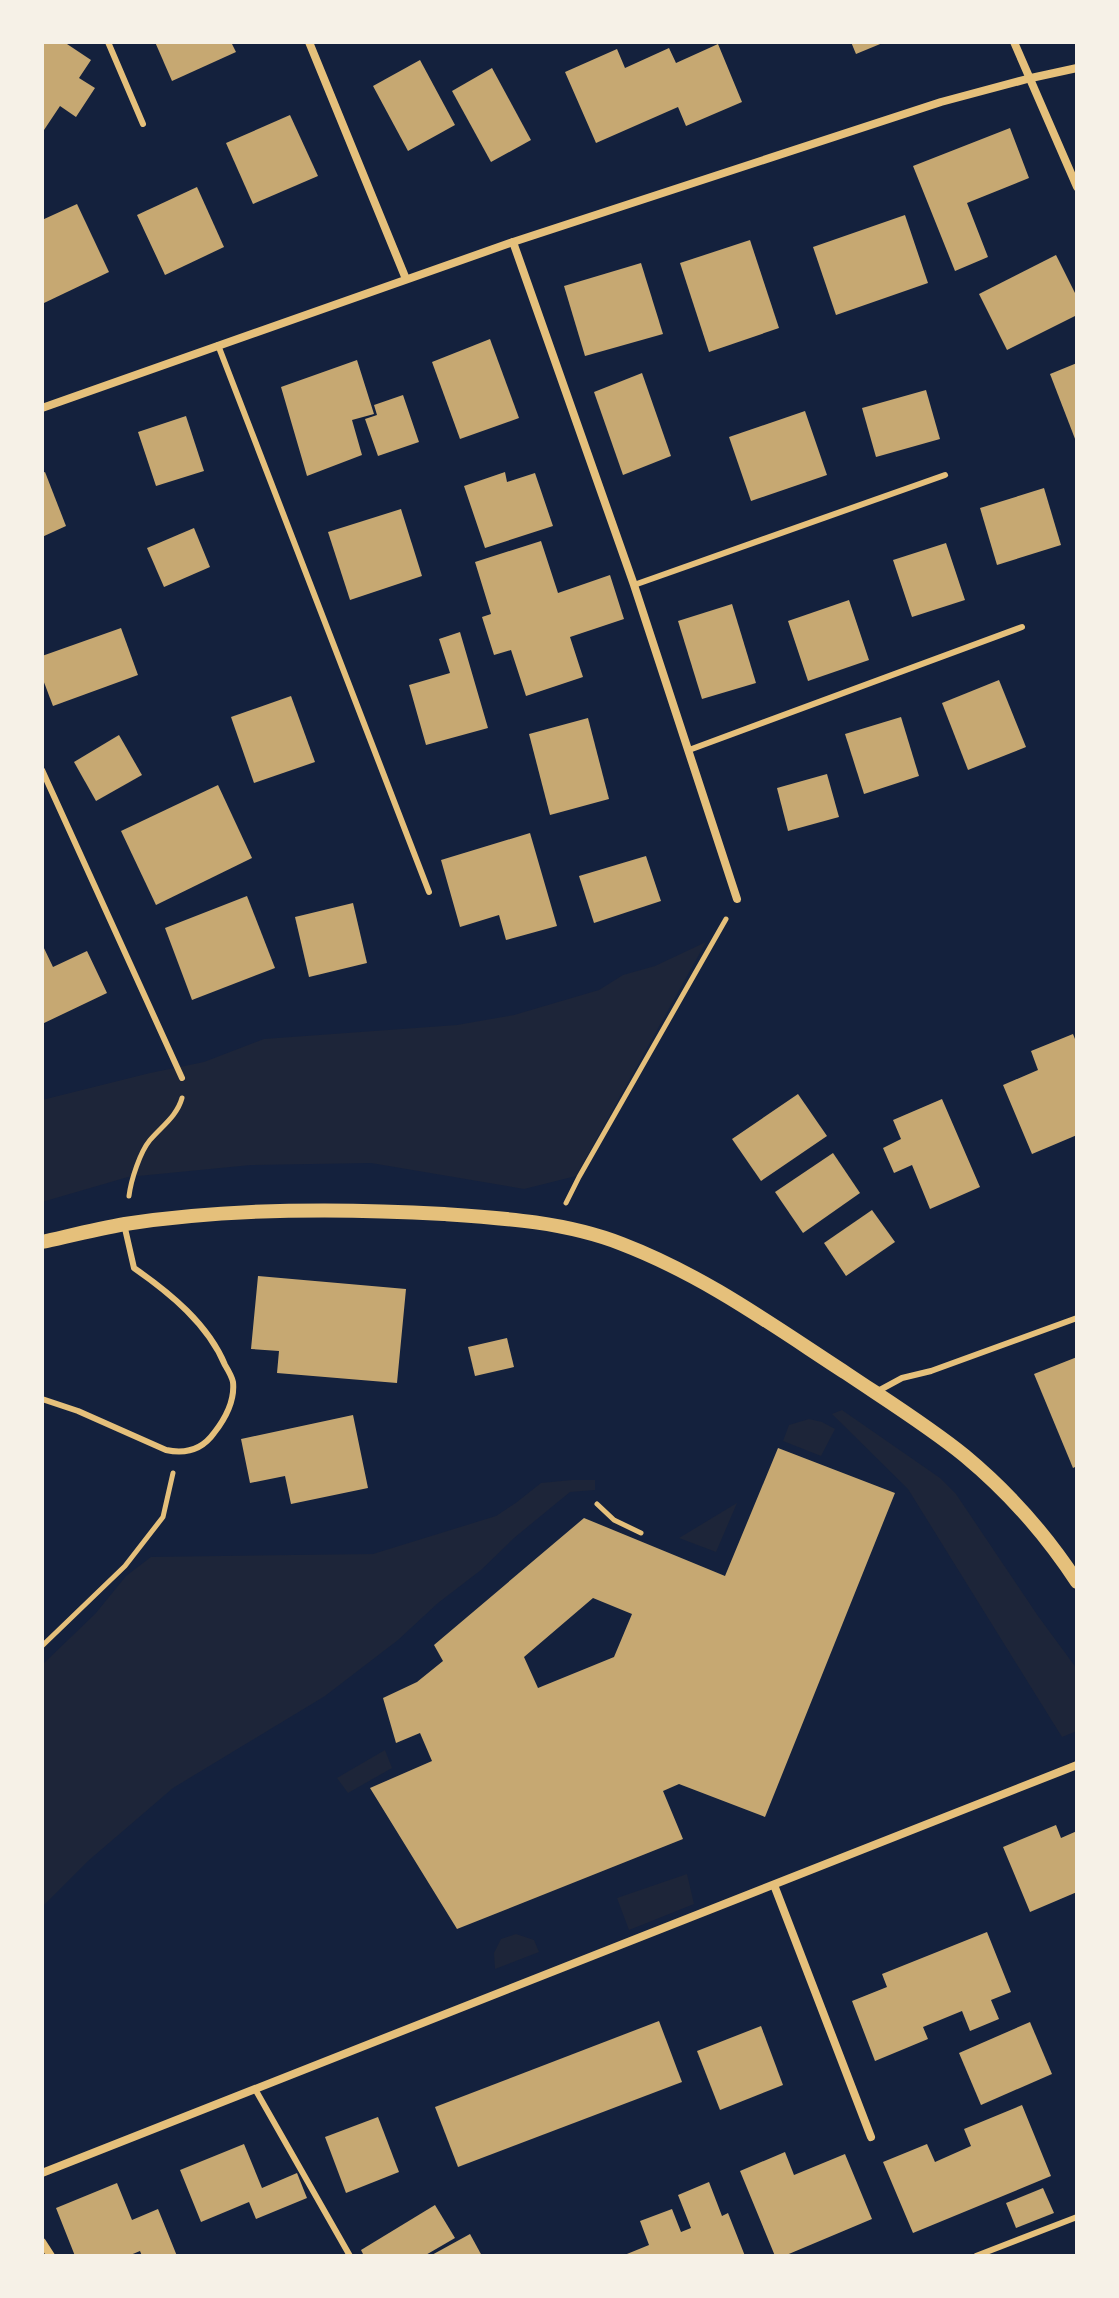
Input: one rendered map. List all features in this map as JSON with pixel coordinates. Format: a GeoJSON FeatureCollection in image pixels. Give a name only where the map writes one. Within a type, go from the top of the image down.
{"type":"FeatureCollection","features":[{"type":"Feature","properties":{"kind":"street"},"geometry":{"type":"LineString","coordinates":[[309,42],[406,279]]}},
{"type":"Feature","properties":{"kind":"street"},"geometry":{"type":"LineString","coordinates":[[1014,42],[1077,187]]}},
{"type":"Feature","properties":{"kind":"street"},"geometry":{"type":"LineString","coordinates":[[42,408],[513,242],[941,102],[1077,68]]}},
{"type":"Feature","properties":{"kind":"street"},"geometry":{"type":"LineString","coordinates":[[513,242],[634,585],[737,899]]}},
{"type":"Feature","properties":{"kind":"street"},"geometry":{"type":"LineString","coordinates":[[42,1242],[124,1224],[198,1216],[321,1210],[478,1216],[555,1225],[619,1243],[673,1265],[749,1308],[954,1448],[989,1478],[1042,1536],[1077,1582]]}},
{"type":"Feature","properties":{"kind":"street"},"geometry":{"type":"LineString","coordinates":[[42,2173],[1077,1765]]}},
{"type":"Feature","properties":{"kind":"street"},"geometry":{"type":"LineString","coordinates":[[774,1885],[871,2137]]}},
{"type":"Feature","properties":{"kind":"street"},"geometry":{"type":"LineString","coordinates":[[42,2242],[51,2256]]}},
{"type":"Feature","properties":{"kind":"lane"},"geometry":{"type":"LineString","coordinates":[[108,42],[143,124]]}},
{"type":"Feature","properties":{"kind":"lane"},"geometry":{"type":"LineString","coordinates":[[218,345],[429,892]]}},
{"type":"Feature","properties":{"kind":"lane"},"geometry":{"type":"LineString","coordinates":[[634,585],[945,475]]}},
{"type":"Feature","properties":{"kind":"lane"},"geometry":{"type":"LineString","coordinates":[[689,750],[1022,627]]}},
{"type":"Feature","properties":{"kind":"lane"},"geometry":{"type":"LineString","coordinates":[[42,770],[182,1078]]}},
{"type":"Feature","properties":{"kind":"lane"},"geometry":{"type":"LineString","coordinates":[[42,1399],[180,1453],[193,1450],[212,1437],[225,1418],[231,1404],[233,1382],[222,1358],[207,1332],[178,1303],[134,1268],[124,1224]]}},
{"type":"Feature","properties":{"kind":"lane"},"geometry":{"type":"LineString","coordinates":[[875,1393],[902,1378],[931,1371],[1077,1318]]}},
{"type":"Feature","properties":{"kind":"lane"},"geometry":{"type":"LineString","coordinates":[[255,2089],[350,2256]]}},
{"type":"Feature","properties":{"kind":"lane"},"geometry":{"type":"LineString","coordinates":[[976,2256],[1077,2217]]}},
{"type":"Feature","properties":{"kind":"path"},"geometry":{"type":"LineString","coordinates":[[555,1225],[579,1177],[737,899]]}},
{"type":"Feature","properties":{"kind":"path"},"geometry":{"type":"LineString","coordinates":[[124,1224],[131,1183],[147,1142],[169,1122],[182,1102],[182,1078]]}},
{"type":"Feature","properties":{"kind":"path"},"geometry":{"type":"LineString","coordinates":[[42,1646],[125,1566],[163,1517],[180,1453]]}},
{"type":"Feature","properties":{"kind":"path"},"geometry":{"type":"LineString","coordinates":[[597,1504],[614,1520],[641,1533]]}},
{"type":"Feature","properties":{"kind":"shaded area"},"geometry":{"type":"Polygon","coordinates":[[[706,942],[576,1176],[524,1189],[371,1163],[251,1165],[128,1177],[42,1202],[42,1100],[204,1062],[264,1039],[457,1025],[514,1015],[599,990],[623,975],[655,966],[706,942]]]}},
{"type":"Feature","properties":{"kind":"shaded area"},"geometry":{"type":"Polygon","coordinates":[[[842,1410],[940,1478],[956,1494],[1077,1669],[1077,1731],[1062,1737],[908,1489],[832,1414],[842,1410]]]}},
{"type":"Feature","properties":{"kind":"shaded area"},"geometry":{"type":"Polygon","coordinates":[[[809,1419],[835,1429],[821,1456],[783,1441],[789,1425],[809,1419]]]}},
{"type":"Feature","properties":{"kind":"shaded area"},"geometry":{"type":"Polygon","coordinates":[[[595,1480],[595,1490],[570,1492],[398,1640],[325,1696],[173,1788],[88,1861],[42,1907],[42,1665],[96,1613],[126,1576],[151,1557],[373,1554],[496,1516],[541,1483],[595,1480]]]}},
{"type":"Feature","properties":{"kind":"shaded area"},"geometry":{"type":"Polygon","coordinates":[[[737,1503],[716,1552],[679,1538],[737,1503]]]}},
{"type":"Feature","properties":{"kind":"shaded area"},"geometry":{"type":"Polygon","coordinates":[[[385,1750],[392,1768],[348,1793],[337,1778],[385,1750]]]}},
{"type":"Feature","properties":{"kind":"shaded area"},"geometry":{"type":"Polygon","coordinates":[[[687,1874],[694,1904],[629,1930],[617,1898],[687,1874]]]}},
{"type":"Feature","properties":{"kind":"shaded area"},"geometry":{"type":"Polygon","coordinates":[[[516,1934],[534,1940],[539,1952],[495,1969],[494,1953],[501,1939],[516,1934]]]}},
{"type":"Feature","properties":{"kind":"building"},"geometry":{"type":"Polygon","coordinates":[[[42,42],[64,42],[91,60],[79,78],[95,88],[76,117],[60,106],[42,133],[42,42]]]}},
{"type":"Feature","properties":{"kind":"building"},"geometry":{"type":"Polygon","coordinates":[[[155,42],[231,42],[236,52],[172,81],[155,42]]]}},
{"type":"Feature","properties":{"kind":"building"},"geometry":{"type":"Polygon","coordinates":[[[851,42],[885,42],[856,54],[851,42]]]}},
{"type":"Feature","properties":{"kind":"building"},"geometry":{"type":"Polygon","coordinates":[[[718,44],[742,102],[686,126],[678,107],[596,143],[565,72],[617,49],[625,68],[669,48],[676,63],[718,44]]]}},
{"type":"Feature","properties":{"kind":"building"},"geometry":{"type":"Polygon","coordinates":[[[420,60],[455,125],[408,151],[373,86],[420,60]]]}},
{"type":"Feature","properties":{"kind":"building"},"geometry":{"type":"Polygon","coordinates":[[[492,68],[531,140],[491,162],[452,91],[492,68]]]}},
{"type":"Feature","properties":{"kind":"building"},"geometry":{"type":"Polygon","coordinates":[[[290,115],[318,176],[253,204],[226,143],[290,115]]]}},
{"type":"Feature","properties":{"kind":"building"},"geometry":{"type":"Polygon","coordinates":[[[1010,128],[1029,178],[967,203],[988,257],[955,271],[913,166],[1010,128]]]}},
{"type":"Feature","properties":{"kind":"building"},"geometry":{"type":"Polygon","coordinates":[[[197,187],[224,247],[165,275],[137,215],[197,187]]]}},
{"type":"Feature","properties":{"kind":"building"},"geometry":{"type":"Polygon","coordinates":[[[77,204],[109,272],[44,303],[42,220],[77,204]]]}},
{"type":"Feature","properties":{"kind":"building"},"geometry":{"type":"Polygon","coordinates":[[[905,215],[928,283],[836,315],[813,247],[905,215]]]}},
{"type":"Feature","properties":{"kind":"building"},"geometry":{"type":"Polygon","coordinates":[[[750,240],[779,328],[709,352],[680,263],[750,240]]]}},
{"type":"Feature","properties":{"kind":"building"},"geometry":{"type":"Polygon","coordinates":[[[1056,255],[1077,297],[1077,315],[1007,350],[979,294],[1056,255]]]}},
{"type":"Feature","properties":{"kind":"building"},"geometry":{"type":"Polygon","coordinates":[[[641,263],[663,334],[585,356],[564,286],[641,263]]]}},
{"type":"Feature","properties":{"kind":"building"},"geometry":{"type":"Polygon","coordinates":[[[490,339],[519,418],[460,439],[432,362],[490,339]]]}},
{"type":"Feature","properties":{"kind":"building"},"geometry":{"type":"Polygon","coordinates":[[[357,360],[374,414],[352,420],[362,455],[307,476],[281,387],[357,360]]]}},
{"type":"Feature","properties":{"kind":"building"},"geometry":{"type":"Polygon","coordinates":[[[1077,363],[1077,444],[1050,374],[1077,363]]]}},
{"type":"Feature","properties":{"kind":"building"},"geometry":{"type":"Polygon","coordinates":[[[642,373],[671,456],[623,475],[594,392],[642,373]]]}},
{"type":"Feature","properties":{"kind":"building"},"geometry":{"type":"Polygon","coordinates":[[[926,390],[940,439],[876,457],[862,408],[926,390]]]}},
{"type":"Feature","properties":{"kind":"building"},"geometry":{"type":"Polygon","coordinates":[[[403,395],[419,442],[378,456],[365,419],[377,415],[374,405],[403,395]]]}},
{"type":"Feature","properties":{"kind":"building"},"geometry":{"type":"Polygon","coordinates":[[[805,411],[827,475],[751,501],[729,437],[805,411]]]}},
{"type":"Feature","properties":{"kind":"building"},"geometry":{"type":"Polygon","coordinates":[[[186,416],[204,471],[156,486],[138,432],[186,416]]]}},
{"type":"Feature","properties":{"kind":"building"},"geometry":{"type":"Polygon","coordinates":[[[45,472],[66,526],[42,537],[42,473],[45,472]]]}},
{"type":"Feature","properties":{"kind":"building"},"geometry":{"type":"Polygon","coordinates":[[[505,472],[507,482],[535,473],[553,526],[485,548],[464,486],[505,472]]]}},
{"type":"Feature","properties":{"kind":"building"},"geometry":{"type":"Polygon","coordinates":[[[1044,488],[1061,545],[997,565],[980,508],[1044,488]]]}},
{"type":"Feature","properties":{"kind":"building"},"geometry":{"type":"Polygon","coordinates":[[[401,509],[422,576],[350,600],[328,532],[401,509]]]}},
{"type":"Feature","properties":{"kind":"building"},"geometry":{"type":"Polygon","coordinates":[[[194,528],[210,567],[164,587],[147,548],[194,528]]]}},
{"type":"Feature","properties":{"kind":"building"},"geometry":{"type":"Polygon","coordinates":[[[541,541],[558,593],[610,575],[624,619],[570,637],[583,677],[526,696],[511,650],[494,655],[482,617],[491,614],[475,562],[541,541]]]}},
{"type":"Feature","properties":{"kind":"building"},"geometry":{"type":"Polygon","coordinates":[[[946,543],[965,600],[912,617],[893,560],[946,543]]]}},
{"type":"Feature","properties":{"kind":"building"},"geometry":{"type":"Polygon","coordinates":[[[849,600],[869,660],[808,681],[788,621],[849,600]]]}},
{"type":"Feature","properties":{"kind":"building"},"geometry":{"type":"Polygon","coordinates":[[[732,604],[756,683],[702,699],[678,621],[732,604]]]}},
{"type":"Feature","properties":{"kind":"building"},"geometry":{"type":"Polygon","coordinates":[[[121,628],[138,675],[53,706],[42,677],[42,656],[121,628]]]}},
{"type":"Feature","properties":{"kind":"building"},"geometry":{"type":"Polygon","coordinates":[[[460,632],[488,728],[426,745],[409,685],[450,673],[439,639],[460,632]]]}},
{"type":"Feature","properties":{"kind":"building"},"geometry":{"type":"Polygon","coordinates":[[[999,680],[1026,747],[968,770],[942,703],[999,680]]]}},
{"type":"Feature","properties":{"kind":"building"},"geometry":{"type":"Polygon","coordinates":[[[291,696],[315,762],[254,783],[231,717],[291,696]]]}},
{"type":"Feature","properties":{"kind":"building"},"geometry":{"type":"Polygon","coordinates":[[[901,717],[919,776],[864,794],[845,734],[901,717]]]}},
{"type":"Feature","properties":{"kind":"building"},"geometry":{"type":"Polygon","coordinates":[[[588,718],[609,799],[550,815],[529,734],[588,718]]]}},
{"type":"Feature","properties":{"kind":"building"},"geometry":{"type":"Polygon","coordinates":[[[119,735],[142,775],[96,801],[74,762],[119,735]]]}},
{"type":"Feature","properties":{"kind":"building"},"geometry":{"type":"Polygon","coordinates":[[[827,774],[839,817],[788,831],[777,788],[827,774]]]}},
{"type":"Feature","properties":{"kind":"building"},"geometry":{"type":"Polygon","coordinates":[[[218,785],[252,858],[156,905],[121,831],[218,785]]]}},
{"type":"Feature","properties":{"kind":"building"},"geometry":{"type":"Polygon","coordinates":[[[530,833],[557,926],[506,940],[499,915],[460,927],[441,860],[530,833]]]}},
{"type":"Feature","properties":{"kind":"building"},"geometry":{"type":"Polygon","coordinates":[[[646,856],[661,901],[594,923],[579,876],[646,856]]]}},
{"type":"Feature","properties":{"kind":"building"},"geometry":{"type":"Polygon","coordinates":[[[247,896],[275,968],[192,1000],[165,928],[247,896]]]}},
{"type":"Feature","properties":{"kind":"building"},"geometry":{"type":"Polygon","coordinates":[[[353,903],[367,963],[309,977],[295,917],[353,903]]]}},
{"type":"Feature","properties":{"kind":"building"},"geometry":{"type":"Polygon","coordinates":[[[42,944],[53,967],[87,951],[107,993],[42,1024],[42,944]]]}},
{"type":"Feature","properties":{"kind":"building"},"geometry":{"type":"Polygon","coordinates":[[[1073,1034],[1077,1044],[1077,1135],[1032,1154],[1003,1085],[1038,1070],[1031,1051],[1073,1034]]]}},
{"type":"Feature","properties":{"kind":"building"},"geometry":{"type":"Polygon","coordinates":[[[798,1094],[827,1136],[761,1181],[732,1139],[798,1094]]]}},
{"type":"Feature","properties":{"kind":"building"},"geometry":{"type":"Polygon","coordinates":[[[942,1099],[980,1187],[930,1209],[912,1165],[894,1173],[883,1148],[901,1139],[893,1120],[942,1099]]]}},
{"type":"Feature","properties":{"kind":"building"},"geometry":{"type":"Polygon","coordinates":[[[833,1153],[860,1193],[803,1233],[775,1192],[833,1153]]]}},
{"type":"Feature","properties":{"kind":"building"},"geometry":{"type":"Polygon","coordinates":[[[872,1210],[895,1242],[846,1276],[824,1243],[872,1210]]]}},
{"type":"Feature","properties":{"kind":"building"},"geometry":{"type":"Polygon","coordinates":[[[258,1276],[406,1289],[397,1383],[277,1373],[279,1351],[251,1349],[258,1276]]]}},
{"type":"Feature","properties":{"kind":"building"},"geometry":{"type":"Polygon","coordinates":[[[507,1338],[514,1367],[475,1376],[468,1347],[507,1338]]]}},
{"type":"Feature","properties":{"kind":"building"},"geometry":{"type":"Polygon","coordinates":[[[1077,1357],[1077,1466],[1073,1468],[1034,1374],[1077,1357]]]}},
{"type":"Feature","properties":{"kind":"building"},"geometry":{"type":"Polygon","coordinates":[[[353,1415],[368,1488],[291,1504],[285,1476],[250,1483],[241,1439],[353,1415]]]}},
{"type":"Feature","properties":{"kind":"building"},"geometry":{"type":"Polygon","coordinates":[[[778,1448],[895,1493],[765,1817],[679,1784],[663,1791],[683,1839],[457,1929],[370,1788],[432,1761],[420,1733],[396,1743],[383,1698],[417,1682],[443,1661],[434,1645],[584,1518],[725,1576],[778,1448]],[[593,1598],[524,1657],[538,1688],[614,1657],[632,1614],[593,1598]]]}},
{"type":"Feature","properties":{"kind":"building"},"geometry":{"type":"Polygon","coordinates":[[[1056,1825],[1061,1838],[1077,1831],[1077,1892],[1030,1912],[1003,1847],[1056,1825]]]}},
{"type":"Feature","properties":{"kind":"building"},"geometry":{"type":"Polygon","coordinates":[[[987,1932],[1011,1992],[991,2000],[999,2019],[970,2031],[962,2011],[923,2027],[928,2039],[875,2061],[852,2001],[887,1987],[882,1974],[987,1932]]]}},
{"type":"Feature","properties":{"kind":"building"},"geometry":{"type":"Polygon","coordinates":[[[659,2021],[682,2082],[458,2167],[435,2107],[659,2021]]]}},
{"type":"Feature","properties":{"kind":"building"},"geometry":{"type":"Polygon","coordinates":[[[1030,2022],[1052,2074],[981,2105],[959,2053],[1030,2022]]]}},
{"type":"Feature","properties":{"kind":"building"},"geometry":{"type":"Polygon","coordinates":[[[761,2026],[783,2085],[720,2110],[697,2051],[761,2026]]]}},
{"type":"Feature","properties":{"kind":"building"},"geometry":{"type":"Polygon","coordinates":[[[1022,2105],[1051,2176],[913,2233],[883,2162],[927,2144],[935,2162],[971,2146],[964,2129],[1022,2105]]]}},
{"type":"Feature","properties":{"kind":"building"},"geometry":{"type":"Polygon","coordinates":[[[378,2117],[399,2172],[346,2193],[325,2137],[378,2117]]]}},
{"type":"Feature","properties":{"kind":"building"},"geometry":{"type":"Polygon","coordinates":[[[244,2144],[262,2188],[297,2173],[307,2198],[256,2219],[249,2202],[201,2222],[180,2170],[244,2144]]]}},
{"type":"Feature","properties":{"kind":"building"},"geometry":{"type":"Polygon","coordinates":[[[785,2152],[794,2175],[845,2154],[872,2219],[784,2256],[775,2256],[740,2171],[785,2152]]]}},
{"type":"Feature","properties":{"kind":"building"},"geometry":{"type":"Polygon","coordinates":[[[709,2182],[722,2216],[728,2213],[745,2256],[622,2256],[649,2245],[640,2221],[672,2209],[681,2232],[691,2228],[678,2195],[709,2182]]]}},
{"type":"Feature","properties":{"kind":"building"},"geometry":{"type":"Polygon","coordinates":[[[117,2183],[132,2220],[158,2209],[177,2256],[142,2256],[140,2251],[128,2256],[75,2256],[56,2208],[117,2183]]]}},
{"type":"Feature","properties":{"kind":"building"},"geometry":{"type":"Polygon","coordinates":[[[1043,2188],[1054,2213],[1016,2228],[1006,2203],[1043,2188]]]}},
{"type":"Feature","properties":{"kind":"building"},"geometry":{"type":"Polygon","coordinates":[[[435,2205],[455,2238],[424,2256],[364,2256],[361,2250],[435,2205]]]}},
{"type":"Feature","properties":{"kind":"building"},"geometry":{"type":"Polygon","coordinates":[[[470,2234],[482,2256],[430,2256],[470,2234]]]}}]}
